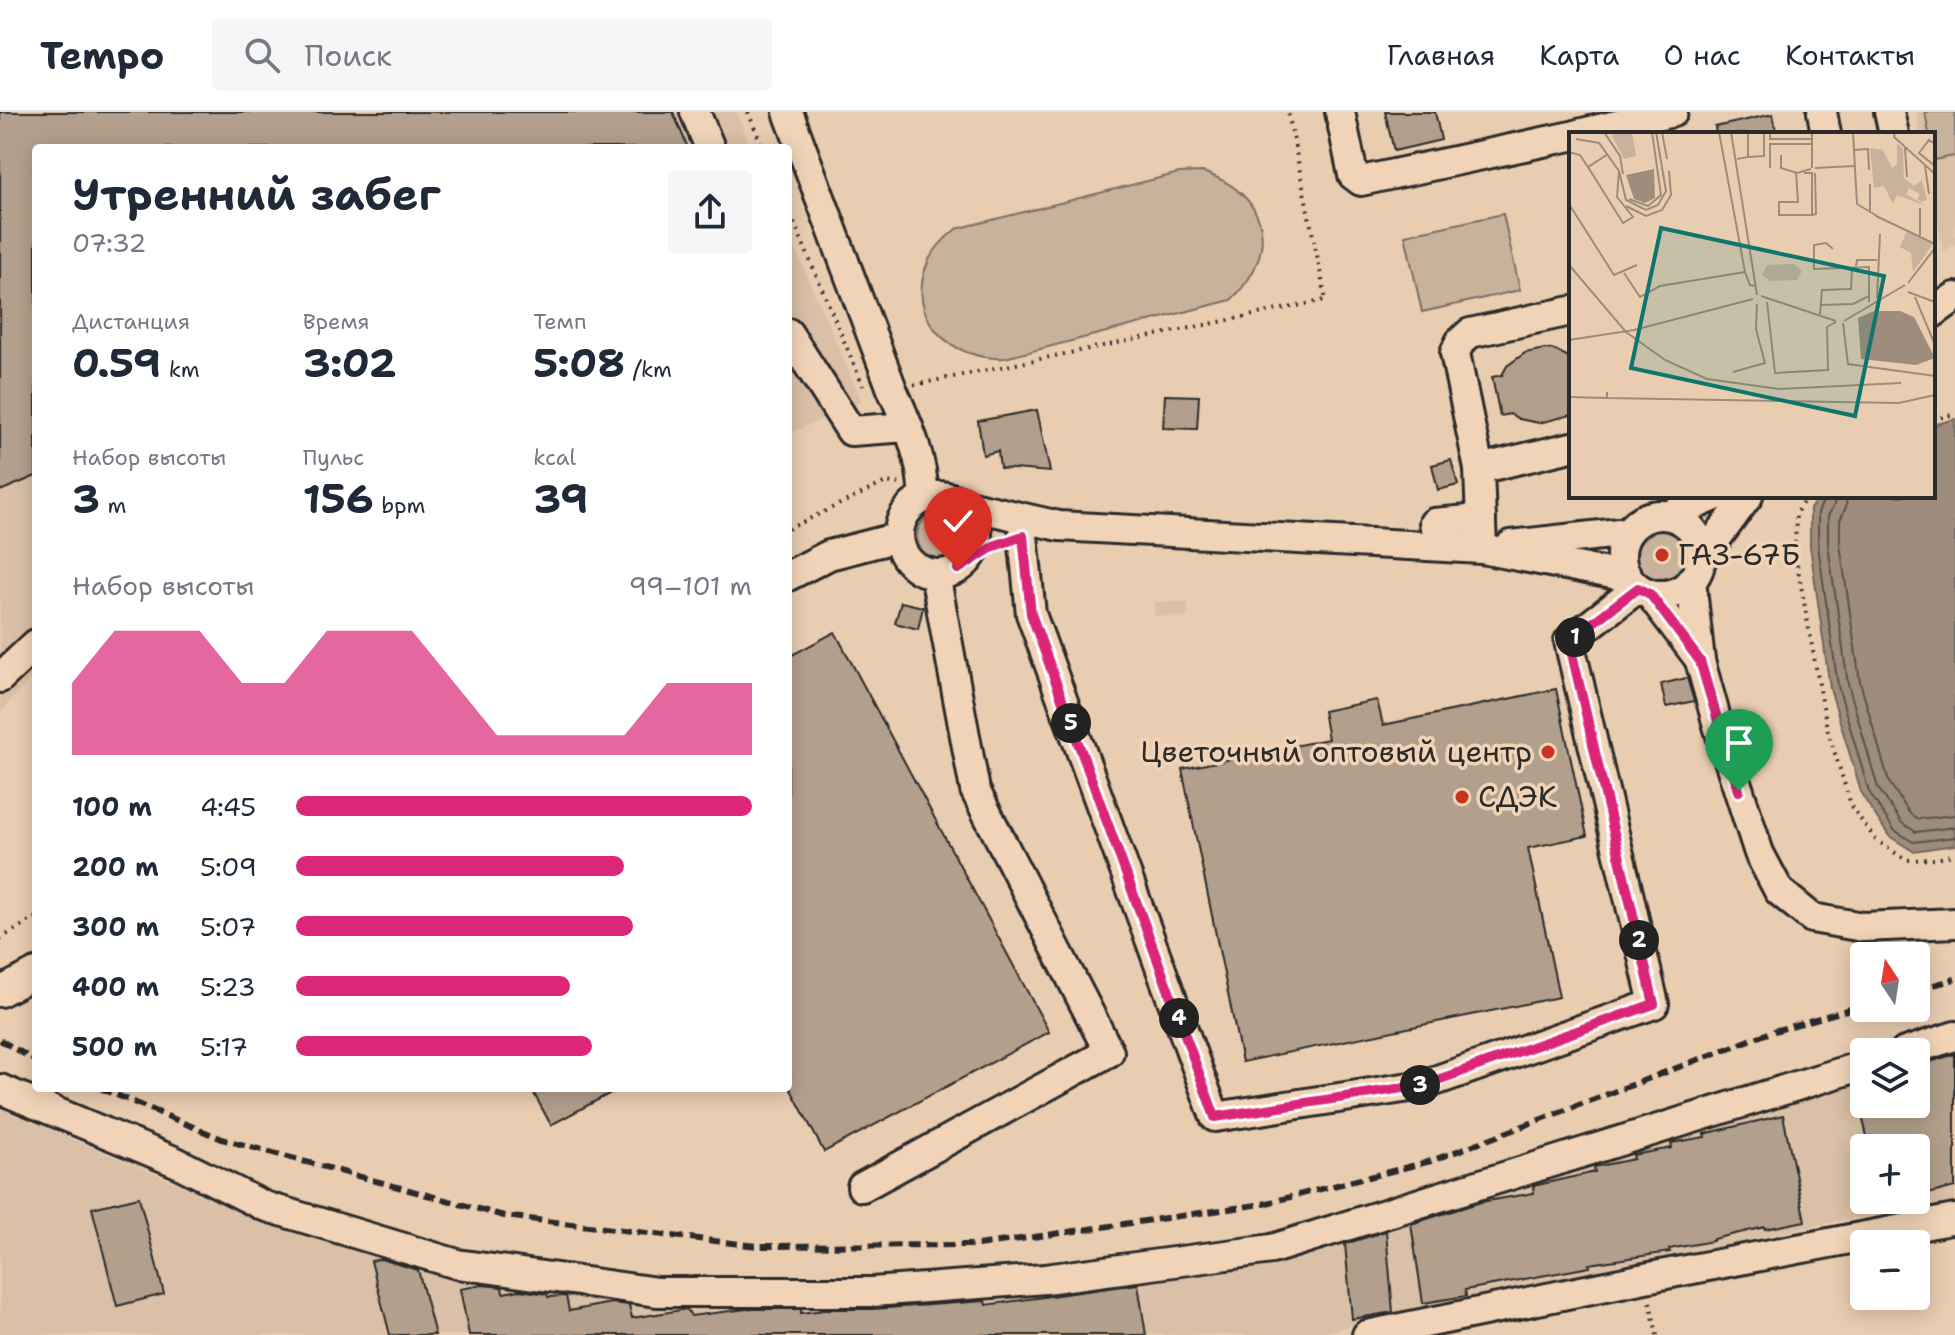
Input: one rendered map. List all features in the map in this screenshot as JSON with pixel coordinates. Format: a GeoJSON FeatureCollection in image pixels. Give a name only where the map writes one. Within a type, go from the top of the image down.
{"type":"FeatureCollection","features":[{"type":"Feature","properties":{"kind":"street"},"geometry":{"type":"LineString","coordinates":[[695,112],[708,144]]}},
{"type":"Feature","properties":{"kind":"street"},"geometry":{"type":"LineString","coordinates":[[788,112],[878,390],[908,427],[924,493]]}},
{"type":"Feature","properties":{"kind":"street"},"geometry":{"type":"LineString","coordinates":[[1340,112],[1353,175],[1361,181],[1569,136]]}},
{"type":"Feature","properties":{"kind":"street"},"geometry":{"type":"LineString","coordinates":[[1822,112],[1826,132]]}},
{"type":"Feature","properties":{"kind":"street"},"geometry":{"type":"LineString","coordinates":[[1889,112],[1894,132]]}},
{"type":"Feature","properties":{"kind":"street"},"geometry":{"type":"LineString","coordinates":[[1592,132],[1674,120]]}},
{"type":"Feature","properties":{"kind":"street"},"geometry":{"type":"LineString","coordinates":[[1935,312],[1955,297]]}},
{"type":"Feature","properties":{"kind":"street"},"geometry":{"type":"LineString","coordinates":[[1482,549],[1479,469],[1455,353],[1460,342],[1470,333],[1569,311]]}},
{"type":"Feature","properties":{"kind":"street"},"geometry":{"type":"LineString","coordinates":[[792,339],[851,431],[908,427]]}},
{"type":"Feature","properties":{"kind":"street"},"geometry":{"type":"LineString","coordinates":[[1479,469],[1569,447]]}},
{"type":"Feature","properties":{"kind":"street"},"geometry":{"type":"LineString","coordinates":[[924,493],[1059,526],[1482,549],[1628,532]]}},
{"type":"Feature","properties":{"kind":"street"},"geometry":{"type":"LineString","coordinates":[[924,493],[905,515],[899,537],[907,558],[924,572],[935,574],[958,569],[994,546],[1059,526]]}},
{"type":"Feature","properties":{"kind":"street"},"geometry":{"type":"LineString","coordinates":[[1700,661],[1639,586],[1621,557],[1628,532],[1638,522],[1651,516],[1670,515],[1710,498]]}},
{"type":"Feature","properties":{"kind":"street"},"geometry":{"type":"LineString","coordinates":[[1482,549],[1674,593],[1686,587],[1747,498]]}},
{"type":"Feature","properties":{"kind":"street"},"geometry":{"type":"LineString","coordinates":[[963,504],[975,521],[977,535],[975,549],[967,561]]}},
{"type":"Feature","properties":{"kind":"street"},"geometry":{"type":"LineString","coordinates":[[1670,515],[1683,520],[1699,540],[1700,661],[1759,853],[1779,891],[1812,918],[1863,927],[1955,923]]}},
{"type":"Feature","properties":{"kind":"street"},"geometry":{"type":"LineString","coordinates":[[1434,523],[1481,519]]}},
{"type":"Feature","properties":{"kind":"street"},"geometry":{"type":"LineString","coordinates":[[1023,536],[1031,614],[1215,1117],[1423,1085],[1654,1004],[1569,641],[1639,586]]}},
{"type":"Feature","properties":{"kind":"street"},"geometry":{"type":"LineString","coordinates":[[792,574],[829,555],[899,537]]}},
{"type":"Feature","properties":{"kind":"street"},"geometry":{"type":"LineString","coordinates":[[862,1187],[1109,1052],[975,790],[935,574]]}},
{"type":"Feature","properties":{"kind":"street"},"geometry":{"type":"LineString","coordinates":[[0,678],[32,648]]}},
{"type":"Feature","properties":{"kind":"street"},"geometry":{"type":"LineString","coordinates":[[0,992],[32,975]]}},
{"type":"Feature","properties":{"kind":"street"},"geometry":{"type":"LineString","coordinates":[[1930,1044],[1955,1036]]}},
{"type":"Feature","properties":{"kind":"street"},"geometry":{"type":"LineString","coordinates":[[0,1089],[176,1162],[264,1206],[457,1264],[657,1292],[872,1292],[1045,1279],[1272,1249],[1850,1069]]}},
{"type":"Feature","properties":{"kind":"street"},"geometry":{"type":"LineString","coordinates":[[1367,1335],[1955,1219]]}},
{"type":"Feature","properties":{"kind":"path"},"geometry":{"type":"LineString","coordinates":[[748,112],[761,144]]}},
{"type":"Feature","properties":{"kind":"path"},"geometry":{"type":"LineString","coordinates":[[792,216],[878,390],[1326,300],[1288,112]]}},
{"type":"Feature","properties":{"kind":"path"},"geometry":{"type":"LineString","coordinates":[[1935,419],[1955,414]]}},
{"type":"Feature","properties":{"kind":"path"},"geometry":{"type":"LineString","coordinates":[[792,527],[886,482],[924,493]]}},
{"type":"Feature","properties":{"kind":"path"},"geometry":{"type":"LineString","coordinates":[[1806,498],[1796,513],[1795,553],[1827,728],[1852,808],[1876,840],[1906,860],[1937,859],[1955,854]]}},
{"type":"Feature","properties":{"kind":"path"},"geometry":{"type":"LineString","coordinates":[[0,939],[32,919]]}},
{"type":"Feature","properties":{"kind":"path"},"geometry":{"type":"LineString","coordinates":[[1645,1278],[1657,1335]]}},
{"type":"Feature","properties":{"kind":"shaded area"},"geometry":{"type":"Polygon","coordinates":[[[0,112],[736,112],[749,144],[32,144],[32,677],[0,713],[0,112]]]}},
{"type":"Feature","properties":{"kind":"shaded area"},"geometry":{"type":"Polygon","coordinates":[[[1916,112],[1955,112],[1955,244],[1944,252],[1935,209],[1935,132],[1920,132],[1916,112]]]}},
{"type":"Feature","properties":{"kind":"shaded area"},"geometry":{"type":"Polygon","coordinates":[[[1925,112],[1955,112],[1955,156],[1935,160],[1935,132],[1929,132],[1925,112]]]}},
{"type":"Feature","properties":{"kind":"shaded area"},"geometry":{"type":"Polygon","coordinates":[[[1203,172],[1225,182],[1242,195],[1254,210],[1260,226],[1262,244],[1257,263],[1247,282],[1231,300],[1005,358],[966,352],[937,332],[927,317],[922,301],[922,282],[928,262],[956,229],[1179,173],[1203,172]]]}},
{"type":"Feature","properties":{"kind":"shaded area"},"geometry":{"type":"Polygon","coordinates":[[[1503,214],[1520,290],[1422,312],[1405,235],[1503,214]]]}},
{"type":"Feature","properties":{"kind":"shaded area"},"geometry":{"type":"Polygon","coordinates":[[[792,241],[862,402],[792,432],[792,241]]]}},
{"type":"Feature","properties":{"kind":"shaded area"},"geometry":{"type":"Polygon","coordinates":[[[939,514],[955,520],[961,536],[955,552],[939,558],[923,552],[917,536],[923,520],[939,514]]]}},
{"type":"Feature","properties":{"kind":"shaded area"},"geometry":{"type":"Polygon","coordinates":[[[1662,529],[1681,537],[1689,556],[1681,575],[1662,583],[1643,575],[1635,556],[1643,537],[1662,529]]]}},
{"type":"Feature","properties":{"kind":"shaded area"},"geometry":{"type":"Polygon","coordinates":[[[1154,602],[1188,602],[1188,617],[1154,616],[1154,602]]]}},
{"type":"Feature","properties":{"kind":"shaded area"},"geometry":{"type":"Polygon","coordinates":[[[1955,1030],[1955,1202],[1930,1206],[1930,1134],[1850,1134],[1850,1214],[1881,1214],[1309,1335],[0,1335],[0,1108],[272,1224],[428,1242],[664,1280],[834,1281],[955,1277],[1147,1257],[1540,1175],[1850,1066],[1850,1118],[1930,1118],[1930,1044],[1955,1030]]]}},
{"type":"Feature","properties":{"kind":"water"},"geometry":{"type":"Polygon","coordinates":[[[1955,419],[1955,845],[1913,851],[1889,836],[1862,795],[1830,688],[1810,546],[1810,509],[1818,498],[1935,498],[1935,424],[1955,419]]]}},
{"type":"Feature","properties":{"kind":"building"},"geometry":{"type":"Polygon","coordinates":[[[0,112],[673,112],[686,144],[32,144],[32,478],[0,491],[0,112]]]}},
{"type":"Feature","properties":{"kind":"building"},"geometry":{"type":"Polygon","coordinates":[[[1385,112],[1435,112],[1441,140],[1394,151],[1385,112]]]}},
{"type":"Feature","properties":{"kind":"building"},"geometry":{"type":"Polygon","coordinates":[[[1773,114],[1777,132],[1716,132],[1715,127],[1773,114]]]}},
{"type":"Feature","properties":{"kind":"building"},"geometry":{"type":"Polygon","coordinates":[[[1545,349],[1569,357],[1569,416],[1539,423],[1510,414],[1500,416],[1492,377],[1502,375],[1507,366],[1525,353],[1545,349]]]}},
{"type":"Feature","properties":{"kind":"building"},"geometry":{"type":"Polygon","coordinates":[[[1165,395],[1199,396],[1197,429],[1163,428],[1165,395]]]}},
{"type":"Feature","properties":{"kind":"building"},"geometry":{"type":"Polygon","coordinates":[[[1037,410],[1050,472],[1000,468],[998,451],[983,455],[978,421],[1037,410]]]}},
{"type":"Feature","properties":{"kind":"building"},"geometry":{"type":"Polygon","coordinates":[[[1451,460],[1458,485],[1438,490],[1432,465],[1451,460]]]}},
{"type":"Feature","properties":{"kind":"building"},"geometry":{"type":"Polygon","coordinates":[[[901,602],[923,607],[918,629],[895,623],[901,602]]]}},
{"type":"Feature","properties":{"kind":"building"},"geometry":{"type":"Polygon","coordinates":[[[835,632],[1049,1032],[824,1152],[792,1092],[792,655],[835,632]]]}},
{"type":"Feature","properties":{"kind":"building"},"geometry":{"type":"Polygon","coordinates":[[[1687,678],[1694,701],[1666,707],[1661,684],[1687,678]]]}},
{"type":"Feature","properties":{"kind":"building"},"geometry":{"type":"Polygon","coordinates":[[[1556,689],[1587,836],[1528,848],[1559,997],[1242,1062],[1182,769],[1328,739],[1323,711],[1377,700],[1383,725],[1556,689]]]}},
{"type":"Feature","properties":{"kind":"building"},"geometry":{"type":"Polygon","coordinates":[[[1955,1054],[1955,1187],[1930,1193],[1930,1134],[1866,1134],[1862,1118],[1930,1118],[1930,1062],[1955,1054]]]}},
{"type":"Feature","properties":{"kind":"building"},"geometry":{"type":"Polygon","coordinates":[[[533,1092],[613,1092],[551,1125],[533,1092]]]}},
{"type":"Feature","properties":{"kind":"building"},"geometry":{"type":"Polygon","coordinates":[[[1783,1115],[1805,1221],[1669,1249],[1670,1252],[1589,1264],[1590,1267],[1465,1290],[1466,1296],[1423,1303],[1411,1224],[1481,1202],[1534,1193],[1533,1186],[1595,1172],[1594,1167],[1634,1159],[1633,1155],[1672,1148],[1671,1143],[1705,1137],[1704,1134],[1783,1115]]]}},
{"type":"Feature","properties":{"kind":"building"},"geometry":{"type":"Polygon","coordinates":[[[139,1197],[164,1294],[117,1306],[92,1208],[139,1197]]]}},
{"type":"Feature","properties":{"kind":"building"},"geometry":{"type":"Polygon","coordinates":[[[1386,1231],[1393,1312],[1352,1319],[1345,1244],[1386,1231]]]}},
{"type":"Feature","properties":{"kind":"building"},"geometry":{"type":"Polygon","coordinates":[[[381,1259],[418,1270],[435,1335],[390,1335],[371,1261],[381,1259]]]}},
{"type":"Feature","properties":{"kind":"building"},"geometry":{"type":"Polygon","coordinates":[[[1138,1284],[1146,1335],[469,1335],[460,1289],[482,1285],[502,1287],[503,1293],[520,1290],[547,1294],[548,1297],[566,1296],[569,1311],[611,1303],[629,1305],[632,1318],[687,1309],[691,1316],[746,1309],[801,1309],[801,1313],[985,1301],[986,1305],[1138,1284]]]}},
{"type":"Feature","properties":{"kind":"railway"},"geometry":{"type":"LineString","coordinates":[[1930,986],[1955,979]]}},
{"type":"Feature","properties":{"kind":"railway"},"geometry":{"type":"LineString","coordinates":[[110,1092],[222,1139],[504,1216],[757,1246],[978,1245],[1263,1204],[1431,1161],[1774,1031],[1850,1009]]}},
{"type":"Feature","properties":{"kind":"railway"},"geometry":{"type":"LineString","coordinates":[[0,1040],[32,1059]]}},
{"type":"Feature","properties":{"kind":"place","name":"ГАЗ-67Б"},"geometry":{"type":"Point","coordinates":[1662,555]}},
{"type":"Feature","properties":{"kind":"place","name":"Цветочный оптовый центр"},"geometry":{"type":"Point","coordinates":[1548,752]}},
{"type":"Feature","properties":{"kind":"place","name":"СДЭК"},"geometry":{"type":"Point","coordinates":[1462,797]}},
{"type":"Feature","properties":{"kind":"route"},"geometry":{"type":"LineString","coordinates":[[958,569],[994,546],[1023,536],[1031,614],[1215,1117],[1423,1085],[1654,1004],[1569,641],[1638,588],[1650,594],[1700,661],[1739,791]]}}]}
